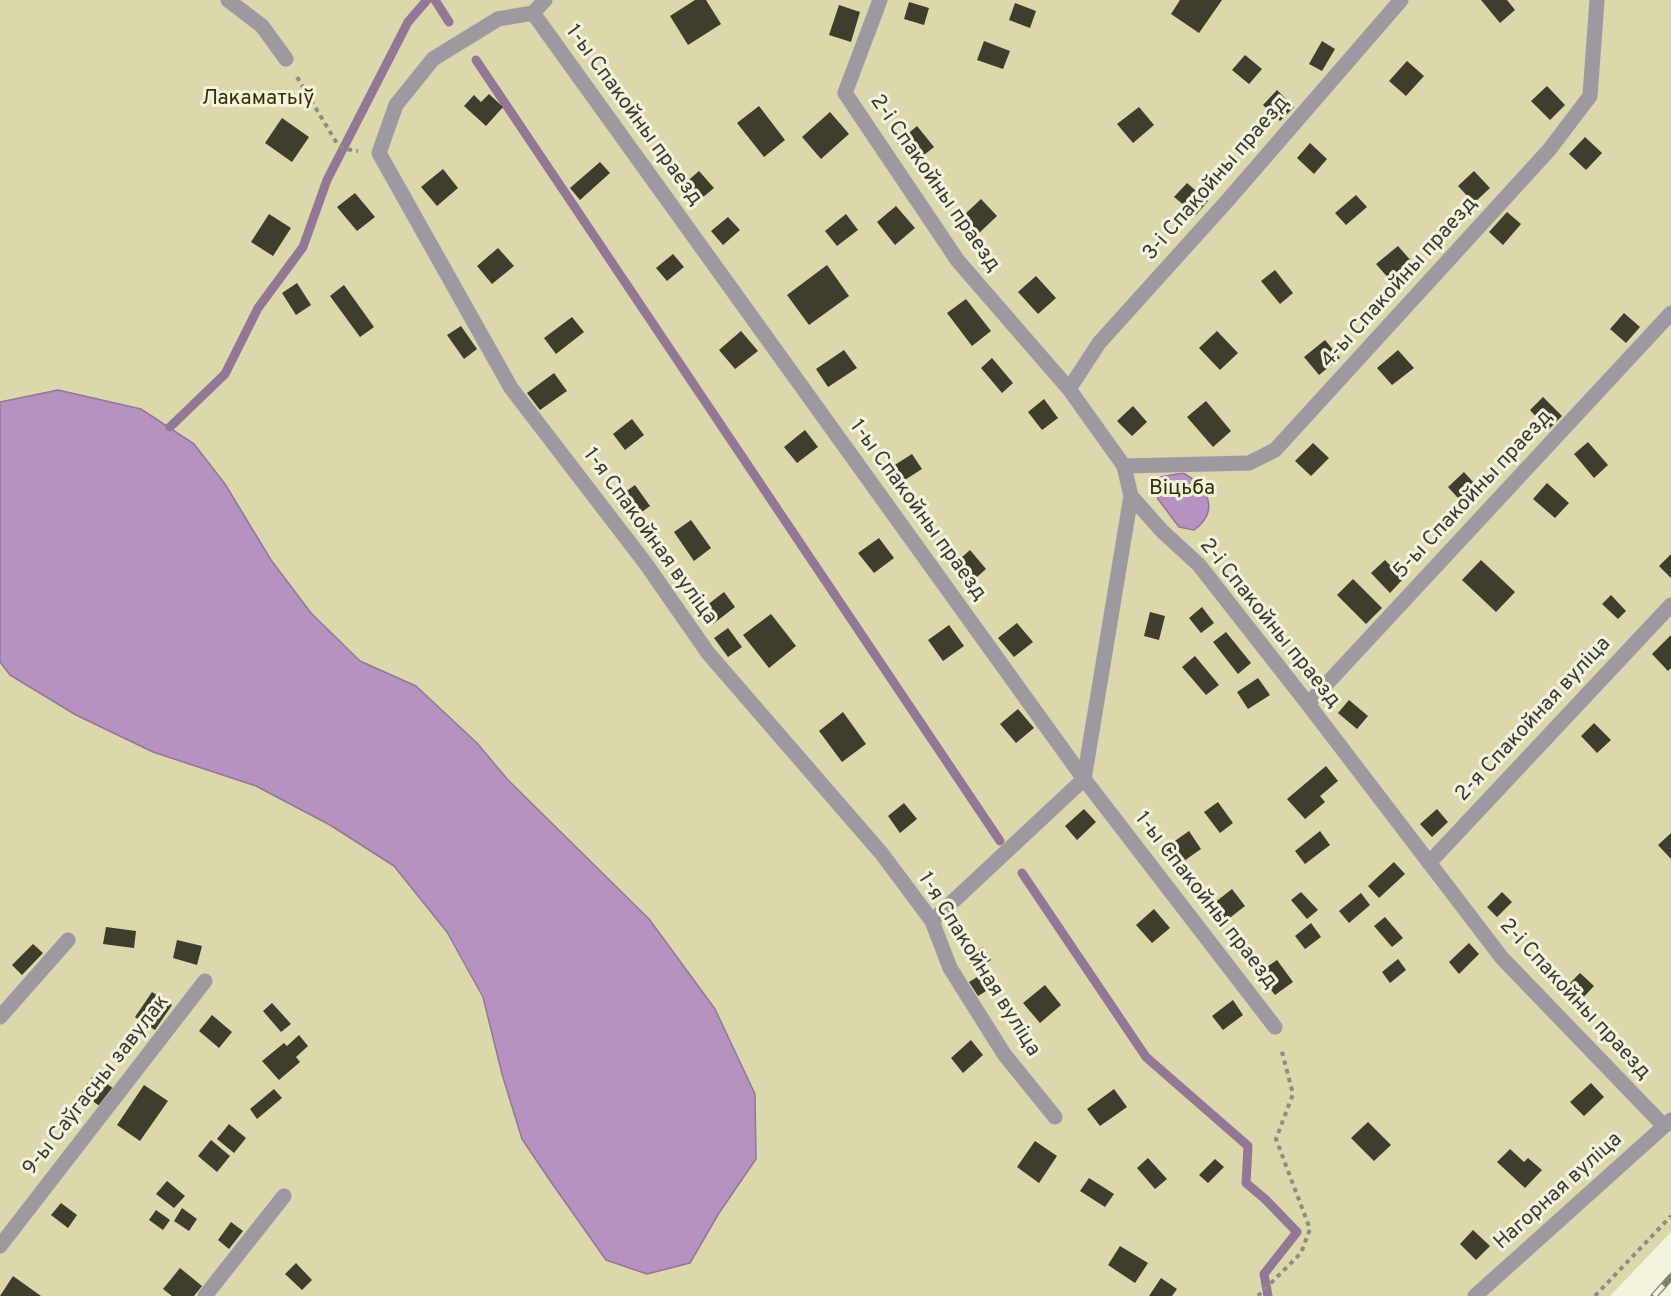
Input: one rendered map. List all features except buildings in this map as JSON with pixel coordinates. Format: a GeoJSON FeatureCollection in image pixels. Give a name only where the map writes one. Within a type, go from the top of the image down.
{"type":"FeatureCollection","features":[{"type":"Feature","properties":{"kind":"lane"},"geometry":{"type":"LineString","coordinates":[[228,0],[262,26],[286,59]]}},
{"type":"Feature","properties":{"kind":"lane"},"geometry":{"type":"LineString","coordinates":[[533,13],[545,0]]}},
{"type":"Feature","properties":{"kind":"lane","name":"2-і Спакойны праезд"},"geometry":{"type":"LineString","coordinates":[[880,0],[844,93],[958,261],[1069,389],[1124,466],[1131,496],[1162,531],[1199,565],[1502,958],[1667,1123]]}},
{"type":"Feature","properties":{"kind":"lane","name":"3-і Спакойны праезд"},"geometry":{"type":"LineString","coordinates":[[1069,389],[1099,343],[1228,200],[1401,0]]}},
{"type":"Feature","properties":{"kind":"lane","name":"4-ы Спакойны праезд"},"geometry":{"type":"LineString","coordinates":[[1124,466],[1249,463],[1275,450],[1549,150],[1590,96],[1597,0]]}},
{"type":"Feature","properties":{"kind":"lane","name":"1-ы Спакойны праезд"},"geometry":{"type":"LineString","coordinates":[[533,13],[1084,779],[1275,1027]]}},
{"type":"Feature","properties":{"kind":"lane","name":"1-я Спакойная вуліца"},"geometry":{"type":"LineString","coordinates":[[533,13],[498,18],[433,59],[396,105],[379,153],[511,388],[646,564],[708,653],[882,854],[932,921],[950,968],[1004,1054],[1055,1117]]}},
{"type":"Feature","properties":{"kind":"lane","name":"5-ы Спакойны праезд"},"geometry":{"type":"LineString","coordinates":[[1308,704],[1671,313]]}},
{"type":"Feature","properties":{"kind":"lane"},"geometry":{"type":"LineString","coordinates":[[932,921],[1084,779],[1131,496]]}},
{"type":"Feature","properties":{"kind":"lane","name":"2-я Спакойная вуліца"},"geometry":{"type":"LineString","coordinates":[[1428,863],[1671,605]]}},
{"type":"Feature","properties":{"kind":"lane"},"geometry":{"type":"LineString","coordinates":[[0,1017],[68,940]]}},
{"type":"Feature","properties":{"kind":"lane","name":"9-ы Саўгасны завулак"},"geometry":{"type":"LineString","coordinates":[[0,1246],[205,981]]}},
{"type":"Feature","properties":{"kind":"lane","name":"Нагорная вуліца"},"geometry":{"type":"LineString","coordinates":[[1475,1296],[1667,1123]]}},
{"type":"Feature","properties":{"kind":"lane"},"geometry":{"type":"LineString","coordinates":[[205,1296],[284,1196]]}},
{"type":"Feature","properties":{"kind":"path"},"geometry":{"type":"LineString","coordinates":[[286,59],[338,145],[345,149]]}},
{"type":"Feature","properties":{"kind":"path"},"geometry":{"type":"LineString","coordinates":[[1258,1296],[1301,1252],[1310,1229],[1276,1139],[1293,1094],[1275,1027]]}},
{"type":"Feature","properties":{"kind":"path"},"geometry":{"type":"LineString","coordinates":[[1595,1296],[1671,1216]]}},
{"type":"Feature","properties":{"kind":"green space","name":"Віцьба"},"geometry":{"type":"Polygon","coordinates":[[[0,0],[1671,0],[1671,1232],[1610,1296],[0,1296],[0,662],[10,675],[153,752],[256,786],[330,825],[394,866],[447,932],[483,997],[502,1074],[522,1139],[606,1259],[690,1263],[719,1213],[715,1009],[649,920],[508,780],[477,743],[416,686],[360,661],[311,614],[271,560],[225,484],[194,444],[141,409],[58,390],[0,402],[0,0]]]}},
{"type":"Feature","properties":{"kind":"shaded area"},"geometry":{"type":"Polygon","coordinates":[[[58,390],[141,409],[194,444],[225,484],[271,560],[311,613],[360,661],[416,686],[477,743],[508,780],[649,919],[715,1009],[755,1094],[756,1159],[719,1213],[690,1263],[647,1274],[606,1260],[522,1139],[502,1074],[483,997],[447,932],[394,866],[330,825],[256,786],[153,752],[76,715],[10,675],[0,662],[0,402],[58,390]]]}},
{"type":"Feature","properties":{"kind":"shaded area"},"geometry":{"type":"Polygon","coordinates":[[[1183,473],[1199,485],[1208,499],[1207,514],[1194,530],[1179,527],[1158,499],[1154,485],[1160,477],[1183,473]]]}},
{"type":"Feature","properties":{"kind":"waterway"},"geometry":{"type":"LineString","coordinates":[[170,427],[225,374],[258,308],[303,247],[327,180],[408,22],[427,0]]}},
{"type":"Feature","properties":{"kind":"waterway"},"geometry":{"type":"LineString","coordinates":[[435,0],[449,22]]}},
{"type":"Feature","properties":{"kind":"waterway"},"geometry":{"type":"LineString","coordinates":[[476,60],[1000,841]]}},
{"type":"Feature","properties":{"kind":"waterway"},"geometry":{"type":"LineString","coordinates":[[1022,873],[1146,1057],[1248,1146],[1246,1183],[1297,1232],[1264,1274],[1268,1296]]}},
{"type":"Feature","properties":{"kind":"railway"},"geometry":{"type":"LineString","coordinates":[[1654,1296],[1671,1277]]}},
{"type":"Feature","properties":{"kind":"park label","name":"Лакаматыў"},"geometry":{"type":"Point","coordinates":[258,100]}}]}
